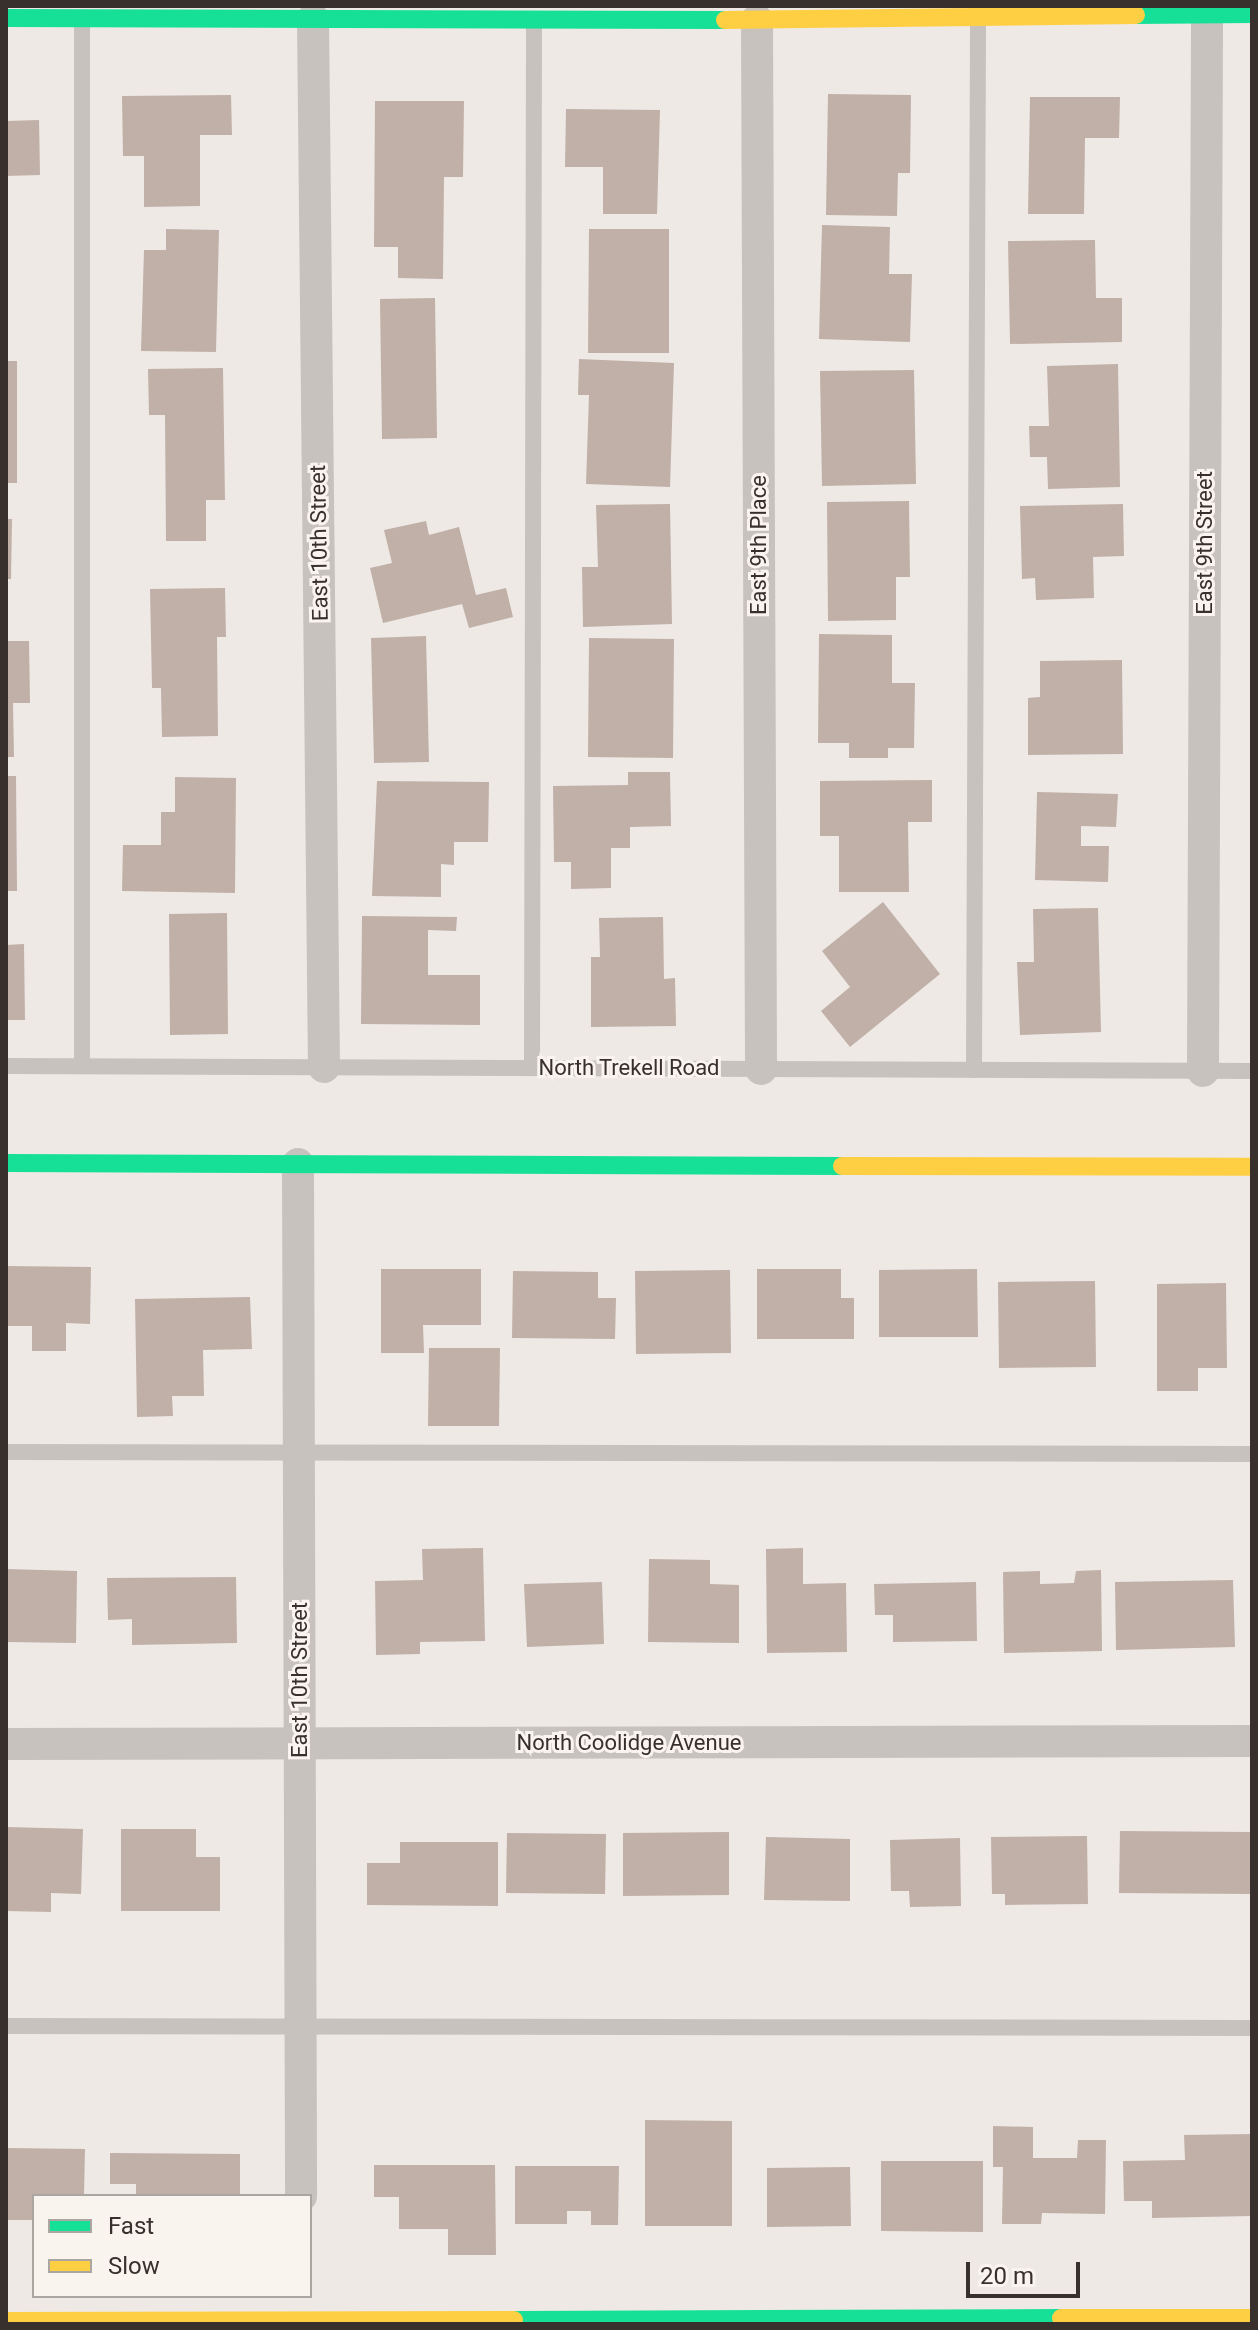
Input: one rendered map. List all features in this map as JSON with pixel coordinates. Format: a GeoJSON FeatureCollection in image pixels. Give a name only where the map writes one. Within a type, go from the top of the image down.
{"type":"FeatureCollection","features":[{"type":"Feature","properties":{"kind":"street"},"geometry":{"type":"LineString","coordinates":[[6,18],[757,20],[978,18],[1019,11],[1252,14]]}},
{"type":"Feature","properties":{"kind":"street","name":"East 9th Street"},"geometry":{"type":"LineString","coordinates":[[1203,1071],[1207,15]]}},
{"type":"Feature","properties":{"kind":"street","name":"East 10th Street"},"geometry":{"type":"LineString","coordinates":[[313,19],[324,1067]]}},
{"type":"Feature","properties":{"kind":"street","name":"East 9th Place"},"geometry":{"type":"LineString","coordinates":[[757,20],[761,1069]]}},
{"type":"Feature","properties":{"kind":"street"},"geometry":{"type":"LineString","coordinates":[[6,1163],[1252,1167]]}},
{"type":"Feature","properties":{"kind":"street","name":"East 10th Street"},"geometry":{"type":"LineString","coordinates":[[298,1164],[301,2194]]}},
{"type":"Feature","properties":{"kind":"street","name":"North Coolidge Avenue"},"geometry":{"type":"LineString","coordinates":[[6,1744],[1252,1741]]}},
{"type":"Feature","properties":{"kind":"street"},"geometry":{"type":"LineString","coordinates":[[6,2321],[301,2314],[1252,2318]]}},
{"type":"Feature","properties":{"kind":"lane"},"geometry":{"type":"LineString","coordinates":[[82,18],[82,1066]]}},
{"type":"Feature","properties":{"kind":"lane"},"geometry":{"type":"LineString","coordinates":[[974,1070],[978,18]]}},
{"type":"Feature","properties":{"kind":"lane"},"geometry":{"type":"LineString","coordinates":[[532,1068],[534,20]]}},
{"type":"Feature","properties":{"kind":"lane","name":"North Trekell Road"},"geometry":{"type":"LineString","coordinates":[[6,1066],[1252,1071]]}},
{"type":"Feature","properties":{"kind":"lane"},"geometry":{"type":"LineString","coordinates":[[6,1452],[1252,1454]]}},
{"type":"Feature","properties":{"kind":"lane"},"geometry":{"type":"LineString","coordinates":[[6,2026],[1252,2028]]}},
{"type":"Feature","properties":{"kind":"building"},"geometry":{"type":"Polygon","coordinates":[[[828,94],[911,95],[910,173],[898,173],[897,216],[826,215],[828,94]]]}},
{"type":"Feature","properties":{"kind":"building"},"geometry":{"type":"Polygon","coordinates":[[[231,95],[232,135],[200,135],[200,206],[144,207],[144,156],[123,156],[122,96],[231,95]]]}},
{"type":"Feature","properties":{"kind":"building"},"geometry":{"type":"Polygon","coordinates":[[[1030,97],[1120,97],[1119,138],[1085,138],[1084,214],[1028,214],[1030,97]]]}},
{"type":"Feature","properties":{"kind":"building"},"geometry":{"type":"Polygon","coordinates":[[[375,101],[464,101],[463,177],[444,177],[443,279],[398,278],[398,247],[374,247],[375,101]]]}},
{"type":"Feature","properties":{"kind":"building"},"geometry":{"type":"Polygon","coordinates":[[[566,109],[660,110],[657,214],[603,214],[603,167],[565,167],[566,109]]]}},
{"type":"Feature","properties":{"kind":"building"},"geometry":{"type":"Polygon","coordinates":[[[39,120],[40,175],[6,176],[6,121],[39,120]]]}},
{"type":"Feature","properties":{"kind":"building"},"geometry":{"type":"Polygon","coordinates":[[[822,225],[890,227],[889,274],[912,274],[910,342],[819,339],[822,225]]]}},
{"type":"Feature","properties":{"kind":"building"},"geometry":{"type":"Polygon","coordinates":[[[166,229],[219,230],[216,352],[141,351],[144,250],[166,250],[166,229]]]}},
{"type":"Feature","properties":{"kind":"building"},"geometry":{"type":"Polygon","coordinates":[[[589,229],[669,229],[669,353],[588,353],[589,229]]]}},
{"type":"Feature","properties":{"kind":"building"},"geometry":{"type":"Polygon","coordinates":[[[1095,240],[1096,298],[1122,298],[1122,342],[1010,344],[1008,241],[1095,240]]]}},
{"type":"Feature","properties":{"kind":"building"},"geometry":{"type":"Polygon","coordinates":[[[435,298],[437,438],[382,439],[380,299],[435,298]]]}},
{"type":"Feature","properties":{"kind":"building"},"geometry":{"type":"Polygon","coordinates":[[[579,359],[674,363],[670,487],[586,484],[589,395],[578,395],[579,359]]]}},
{"type":"Feature","properties":{"kind":"building"},"geometry":{"type":"Polygon","coordinates":[[[6,361],[17,361],[17,483],[6,483],[6,361]]]}},
{"type":"Feature","properties":{"kind":"building"},"geometry":{"type":"Polygon","coordinates":[[[1118,364],[1120,487],[1048,489],[1047,457],[1030,457],[1029,426],[1049,426],[1047,366],[1118,364]]]}},
{"type":"Feature","properties":{"kind":"building"},"geometry":{"type":"Polygon","coordinates":[[[223,368],[225,500],[206,500],[206,541],[166,541],[165,415],[149,415],[148,369],[223,368]]]}},
{"type":"Feature","properties":{"kind":"building"},"geometry":{"type":"Polygon","coordinates":[[[914,370],[916,484],[822,486],[820,371],[914,370]]]}},
{"type":"Feature","properties":{"kind":"building"},"geometry":{"type":"Polygon","coordinates":[[[909,501],[910,577],[896,577],[896,620],[828,621],[827,502],[909,501]]]}},
{"type":"Feature","properties":{"kind":"building"},"geometry":{"type":"Polygon","coordinates":[[[670,504],[672,624],[583,627],[582,567],[598,567],[596,505],[670,504]]]}},
{"type":"Feature","properties":{"kind":"building"},"geometry":{"type":"Polygon","coordinates":[[[1123,504],[1124,556],[1093,557],[1094,598],[1036,600],[1035,578],[1022,579],[1020,506],[1123,504]]]}},
{"type":"Feature","properties":{"kind":"building"},"geometry":{"type":"Polygon","coordinates":[[[6,519],[12,519],[11,579],[6,579],[6,519]]]}},
{"type":"Feature","properties":{"kind":"building"},"geometry":{"type":"Polygon","coordinates":[[[426,521],[429,535],[459,527],[476,595],[506,588],[513,617],[469,628],[462,604],[383,623],[370,568],[392,563],[384,530],[426,521]]]}},
{"type":"Feature","properties":{"kind":"building"},"geometry":{"type":"Polygon","coordinates":[[[225,588],[226,637],[217,637],[218,736],[162,737],[161,688],[152,688],[150,589],[225,588]]]}},
{"type":"Feature","properties":{"kind":"building"},"geometry":{"type":"Polygon","coordinates":[[[819,634],[892,635],[892,683],[915,683],[914,748],[888,748],[888,758],[849,758],[849,743],[818,743],[819,634]]]}},
{"type":"Feature","properties":{"kind":"building"},"geometry":{"type":"Polygon","coordinates":[[[426,636],[429,762],[374,763],[371,638],[426,636]]]}},
{"type":"Feature","properties":{"kind":"building"},"geometry":{"type":"Polygon","coordinates":[[[589,638],[674,639],[673,758],[588,757],[589,638]]]}},
{"type":"Feature","properties":{"kind":"building"},"geometry":{"type":"Polygon","coordinates":[[[6,641],[29,641],[30,703],[13,703],[14,757],[6,757],[6,641]]]}},
{"type":"Feature","properties":{"kind":"building"},"geometry":{"type":"Polygon","coordinates":[[[1122,660],[1123,754],[1028,755],[1028,698],[1040,697],[1040,661],[1122,660]]]}},
{"type":"Feature","properties":{"kind":"building"},"geometry":{"type":"Polygon","coordinates":[[[628,772],[670,772],[671,826],[630,827],[630,848],[611,848],[611,888],[571,889],[571,862],[554,862],[553,786],[628,785],[628,772]]]}},
{"type":"Feature","properties":{"kind":"building"},"geometry":{"type":"Polygon","coordinates":[[[6,776],[16,776],[17,891],[6,891],[6,776]]]}},
{"type":"Feature","properties":{"kind":"building"},"geometry":{"type":"Polygon","coordinates":[[[175,777],[236,778],[235,893],[122,891],[123,845],[161,845],[161,812],[175,812],[175,777]]]}},
{"type":"Feature","properties":{"kind":"building"},"geometry":{"type":"Polygon","coordinates":[[[932,780],[932,822],[908,822],[909,892],[839,892],[839,836],[820,836],[820,781],[932,780]]]}},
{"type":"Feature","properties":{"kind":"building"},"geometry":{"type":"Polygon","coordinates":[[[377,781],[489,782],[488,842],[454,842],[454,865],[441,864],[441,897],[372,896],[377,781]]]}},
{"type":"Feature","properties":{"kind":"building"},"geometry":{"type":"Polygon","coordinates":[[[1037,792],[1118,794],[1116,827],[1081,826],[1081,846],[1109,846],[1108,882],[1035,880],[1037,792]]]}},
{"type":"Feature","properties":{"kind":"building"},"geometry":{"type":"Polygon","coordinates":[[[883,902],[940,974],[850,1047],[821,1011],[850,987],[822,951],[883,902]]]}},
{"type":"Feature","properties":{"kind":"building"},"geometry":{"type":"Polygon","coordinates":[[[1098,908],[1101,1032],[1020,1035],[1017,962],[1034,962],[1033,909],[1098,908]]]}},
{"type":"Feature","properties":{"kind":"building"},"geometry":{"type":"Polygon","coordinates":[[[227,913],[228,1034],[170,1035],[169,914],[227,913]]]}},
{"type":"Feature","properties":{"kind":"building"},"geometry":{"type":"Polygon","coordinates":[[[362,916],[457,917],[456,931],[428,930],[428,975],[480,975],[480,1025],[361,1024],[362,916]]]}},
{"type":"Feature","properties":{"kind":"building"},"geometry":{"type":"Polygon","coordinates":[[[663,917],[664,979],[675,978],[676,1026],[591,1027],[591,957],[600,957],[599,918],[663,917]]]}},
{"type":"Feature","properties":{"kind":"building"},"geometry":{"type":"Polygon","coordinates":[[[24,944],[25,1020],[6,1020],[6,945],[24,944]]]}},
{"type":"Feature","properties":{"kind":"building"},"geometry":{"type":"Polygon","coordinates":[[[6,1266],[91,1267],[90,1324],[66,1323],[66,1351],[32,1351],[32,1326],[6,1326],[6,1266]]]}},
{"type":"Feature","properties":{"kind":"building"},"geometry":{"type":"Polygon","coordinates":[[[381,1269],[481,1269],[481,1325],[423,1325],[424,1353],[381,1353],[381,1269]]]}},
{"type":"Feature","properties":{"kind":"building"},"geometry":{"type":"Polygon","coordinates":[[[757,1269],[841,1269],[841,1298],[854,1298],[854,1339],[757,1339],[757,1269]]]}},
{"type":"Feature","properties":{"kind":"building"},"geometry":{"type":"Polygon","coordinates":[[[977,1269],[978,1337],[879,1337],[879,1270],[977,1269]]]}},
{"type":"Feature","properties":{"kind":"building"},"geometry":{"type":"Polygon","coordinates":[[[730,1270],[731,1353],[636,1354],[635,1271],[730,1270]]]}},
{"type":"Feature","properties":{"kind":"building"},"geometry":{"type":"Polygon","coordinates":[[[513,1271],[598,1272],[598,1298],[616,1298],[615,1339],[512,1338],[513,1271]]]}},
{"type":"Feature","properties":{"kind":"building"},"geometry":{"type":"Polygon","coordinates":[[[1095,1281],[1096,1367],[999,1368],[998,1282],[1095,1281]]]}},
{"type":"Feature","properties":{"kind":"building"},"geometry":{"type":"Polygon","coordinates":[[[1226,1283],[1227,1368],[1198,1368],[1198,1391],[1157,1391],[1157,1284],[1226,1283]]]}},
{"type":"Feature","properties":{"kind":"building"},"geometry":{"type":"Polygon","coordinates":[[[250,1297],[252,1349],[203,1350],[204,1396],[172,1396],[173,1416],[137,1417],[135,1299],[250,1297]]]}},
{"type":"Feature","properties":{"kind":"building"},"geometry":{"type":"Polygon","coordinates":[[[429,1348],[500,1348],[499,1426],[428,1426],[429,1348]]]}},
{"type":"Feature","properties":{"kind":"building"},"geometry":{"type":"Polygon","coordinates":[[[483,1548],[485,1641],[420,1642],[420,1654],[376,1655],[375,1581],[423,1580],[422,1549],[483,1548]]]}},
{"type":"Feature","properties":{"kind":"building"},"geometry":{"type":"Polygon","coordinates":[[[803,1548],[803,1584],[846,1583],[847,1652],[767,1653],[766,1549],[803,1548]]]}},
{"type":"Feature","properties":{"kind":"building"},"geometry":{"type":"Polygon","coordinates":[[[649,1559],[710,1560],[710,1584],[739,1585],[739,1643],[648,1642],[649,1559]]]}},
{"type":"Feature","properties":{"kind":"building"},"geometry":{"type":"Polygon","coordinates":[[[6,1569],[77,1571],[76,1643],[6,1642],[6,1569]]]}},
{"type":"Feature","properties":{"kind":"building"},"geometry":{"type":"Polygon","coordinates":[[[1101,1570],[1102,1651],[1004,1653],[1003,1572],[1040,1571],[1040,1584],[1074,1583],[1076,1571],[1101,1570]]]}},
{"type":"Feature","properties":{"kind":"building"},"geometry":{"type":"Polygon","coordinates":[[[236,1577],[237,1643],[132,1645],[132,1619],[108,1620],[107,1578],[236,1577]]]}},
{"type":"Feature","properties":{"kind":"building"},"geometry":{"type":"Polygon","coordinates":[[[1233,1580],[1235,1647],[1116,1650],[1115,1582],[1233,1580]]]}},
{"type":"Feature","properties":{"kind":"building"},"geometry":{"type":"Polygon","coordinates":[[[602,1582],[604,1644],[527,1647],[524,1584],[602,1582]]]}},
{"type":"Feature","properties":{"kind":"building"},"geometry":{"type":"Polygon","coordinates":[[[976,1582],[977,1641],[893,1642],[893,1615],[875,1615],[874,1584],[976,1582]]]}},
{"type":"Feature","properties":{"kind":"building"},"geometry":{"type":"Polygon","coordinates":[[[6,1827],[83,1829],[81,1894],[51,1893],[51,1912],[6,1911],[6,1827]]]}},
{"type":"Feature","properties":{"kind":"building"},"geometry":{"type":"Polygon","coordinates":[[[121,1829],[196,1829],[196,1857],[220,1857],[220,1911],[121,1911],[121,1829]]]}},
{"type":"Feature","properties":{"kind":"building"},"geometry":{"type":"Polygon","coordinates":[[[1120,1831],[1250,1832],[1250,1894],[1119,1893],[1120,1831]]]}},
{"type":"Feature","properties":{"kind":"building"},"geometry":{"type":"Polygon","coordinates":[[[729,1832],[729,1895],[623,1896],[623,1833],[729,1832]]]}},
{"type":"Feature","properties":{"kind":"building"},"geometry":{"type":"Polygon","coordinates":[[[507,1833],[606,1834],[605,1894],[506,1893],[507,1833]]]}},
{"type":"Feature","properties":{"kind":"building"},"geometry":{"type":"Polygon","coordinates":[[[1087,1836],[1088,1904],[1005,1905],[1005,1894],[992,1894],[991,1837],[1087,1836]]]}},
{"type":"Feature","properties":{"kind":"building"},"geometry":{"type":"Polygon","coordinates":[[[766,1837],[850,1839],[850,1901],[764,1900],[766,1837]]]}},
{"type":"Feature","properties":{"kind":"building"},"geometry":{"type":"Polygon","coordinates":[[[960,1838],[961,1906],[910,1907],[909,1891],[891,1891],[890,1840],[960,1838]]]}},
{"type":"Feature","properties":{"kind":"building"},"geometry":{"type":"Polygon","coordinates":[[[400,1842],[498,1842],[498,1906],[367,1905],[367,1863],[400,1863],[400,1842]]]}},
{"type":"Feature","properties":{"kind":"building"},"geometry":{"type":"Polygon","coordinates":[[[645,2120],[732,2121],[732,2226],[645,2226],[645,2120]]]}},
{"type":"Feature","properties":{"kind":"building"},"geometry":{"type":"Polygon","coordinates":[[[993,2126],[1033,2127],[1033,2158],[1077,2158],[1078,2140],[1106,2140],[1105,2214],[1042,2213],[1041,2224],[1002,2224],[1003,2167],[993,2167],[993,2126]]]}},
{"type":"Feature","properties":{"kind":"building"},"geometry":{"type":"Polygon","coordinates":[[[1252,2134],[1252,2216],[1152,2218],[1152,2201],[1124,2201],[1123,2161],[1185,2160],[1184,2135],[1252,2134]]]}},
{"type":"Feature","properties":{"kind":"building"},"geometry":{"type":"Polygon","coordinates":[[[6,2148],[85,2149],[84,2194],[32,2194],[32,2220],[6,2220],[6,2148]]]}},
{"type":"Feature","properties":{"kind":"building"},"geometry":{"type":"Polygon","coordinates":[[[110,2153],[240,2154],[240,2194],[136,2194],[136,2184],[110,2184],[110,2153]]]}},
{"type":"Feature","properties":{"kind":"building"},"geometry":{"type":"Polygon","coordinates":[[[881,2161],[983,2161],[983,2232],[881,2231],[881,2161]]]}},
{"type":"Feature","properties":{"kind":"building"},"geometry":{"type":"Polygon","coordinates":[[[374,2165],[495,2165],[496,2255],[448,2255],[448,2229],[399,2229],[399,2197],[374,2197],[374,2165]]]}},
{"type":"Feature","properties":{"kind":"building"},"geometry":{"type":"Polygon","coordinates":[[[515,2166],[619,2166],[618,2225],[591,2225],[591,2211],[567,2211],[567,2224],[515,2224],[515,2166]]]}},
{"type":"Feature","properties":{"kind":"building"},"geometry":{"type":"Polygon","coordinates":[[[850,2167],[851,2226],[767,2227],[767,2168],[850,2167]]]}},
{"type":"Feature","properties":{"kind":"traffic: fast"},"geometry":{"type":"LineString","coordinates":[[1136,15],[1252,14]]}},
{"type":"Feature","properties":{"kind":"traffic: fast"},"geometry":{"type":"LineString","coordinates":[[6,18],[725,20]]}},
{"type":"Feature","properties":{"kind":"traffic: fast"},"geometry":{"type":"LineString","coordinates":[[6,1163],[842,1166]]}},
{"type":"Feature","properties":{"kind":"traffic: fast"},"geometry":{"type":"LineString","coordinates":[[514,2320],[1061,2318]]}},
{"type":"Feature","properties":{"kind":"traffic: slow"},"geometry":{"type":"LineString","coordinates":[[725,20],[1136,15]]}},
{"type":"Feature","properties":{"kind":"traffic: slow"},"geometry":{"type":"LineString","coordinates":[[842,1166],[1252,1167]]}},
{"type":"Feature","properties":{"kind":"traffic: slow"},"geometry":{"type":"LineString","coordinates":[[1061,2318],[1252,2318]]}},
{"type":"Feature","properties":{"kind":"traffic: slow"},"geometry":{"type":"LineString","coordinates":[[6,2321],[514,2320]]}}]}
